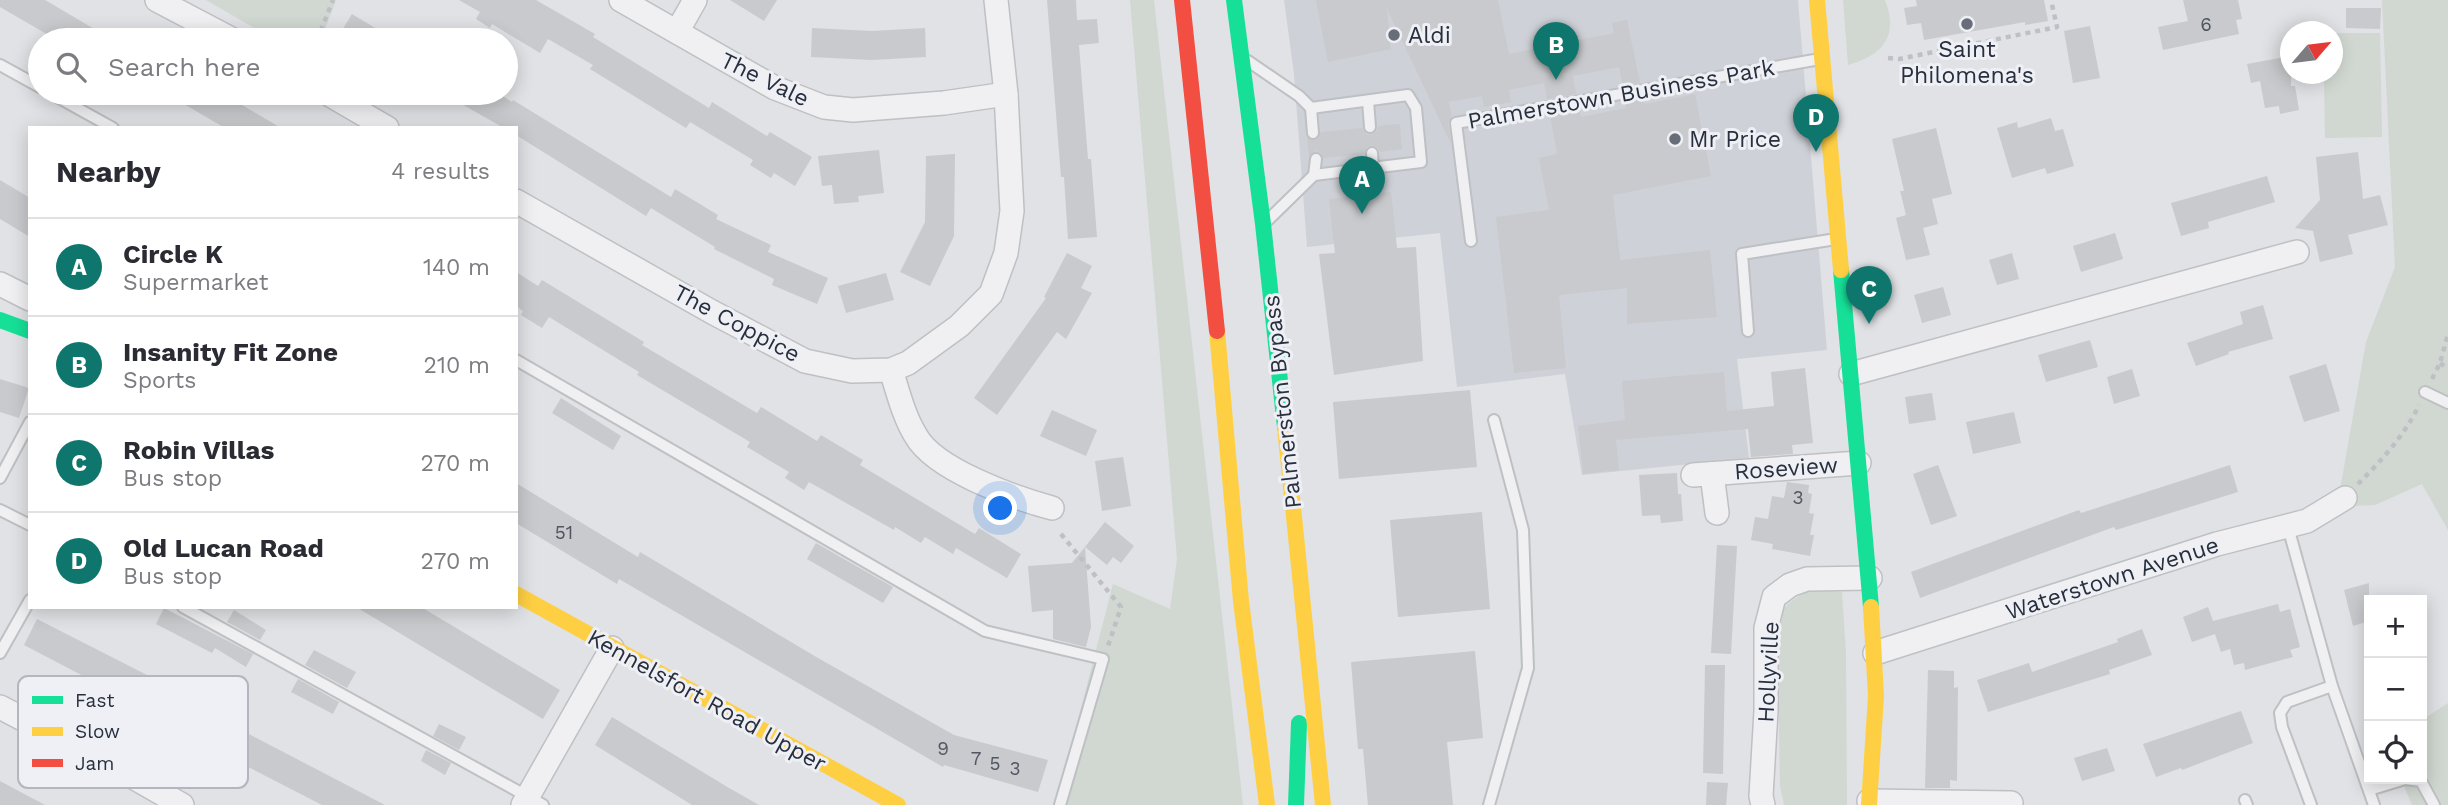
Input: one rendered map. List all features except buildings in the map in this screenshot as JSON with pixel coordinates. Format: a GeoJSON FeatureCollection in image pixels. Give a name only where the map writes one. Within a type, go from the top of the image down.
{"type":"FeatureCollection","features":[{"type":"Feature","properties":{"kind":"main road"},"geometry":{"type":"LineString","coordinates":[[1182,0],[1223,386],[1241,601],[1267,805]]}},
{"type":"Feature","properties":{"kind":"main road","name":"Palmerston Bypass"},"geometry":{"type":"LineString","coordinates":[[1234,0],[1263,224],[1323,805]]}},
{"type":"Feature","properties":{"kind":"main road"},"geometry":{"type":"LineString","coordinates":[[1816,0],[1875,653],[1876,696],[1869,803]]}},
{"type":"Feature","properties":{"kind":"main road"},"geometry":{"type":"LineString","coordinates":[[0,320],[28,330]]}},
{"type":"Feature","properties":{"kind":"main road","name":"Kennelsfort Road Upper"},"geometry":{"type":"LineString","coordinates":[[518,595],[898,805]]}},
{"type":"Feature","properties":{"kind":"main road"},"geometry":{"type":"LineString","coordinates":[[1296,805],[1303,599]]}},
{"type":"Feature","properties":{"kind":"main road"},"geometry":{"type":"LineString","coordinates":[[1259,805],[1264,776]]}},
{"type":"Feature","properties":{"kind":"street"},"geometry":{"type":"LineString","coordinates":[[157,0],[210,28]]}},
{"type":"Feature","properties":{"kind":"street","name":"The Vale"},"geometry":{"type":"LineString","coordinates":[[621,0],[775,88],[824,107],[866,109],[944,103],[1006,94]]}},
{"type":"Feature","properties":{"kind":"street"},"geometry":{"type":"LineString","coordinates":[[677,32],[695,0]]}},
{"type":"Feature","properties":{"kind":"street","name":"The Coppice"},"geometry":{"type":"LineString","coordinates":[[518,202],[712,312],[805,361],[852,371],[891,370],[908,363],[959,326],[991,293],[1006,253],[1012,211],[1006,94],[996,0]]}},
{"type":"Feature","properties":{"kind":"street"},"geometry":{"type":"LineString","coordinates":[[348,105],[384,126]]}},
{"type":"Feature","properties":{"kind":"street"},"geometry":{"type":"LineString","coordinates":[[1851,374],[2297,252]]}},
{"type":"Feature","properties":{"kind":"street"},"geometry":{"type":"LineString","coordinates":[[0,284],[28,298]]}},
{"type":"Feature","properties":{"kind":"street"},"geometry":{"type":"LineString","coordinates":[[891,370],[916,438],[941,462],[999,490],[1052,508]]}},
{"type":"Feature","properties":{"kind":"street","name":"Roseview"},"geometry":{"type":"LineString","coordinates":[[1717,513],[1703,474],[1859,463]]}},
{"type":"Feature","properties":{"kind":"street","name":"Waterstown Avenue"},"geometry":{"type":"LineString","coordinates":[[1875,653],[2217,544],[2307,521],[2345,498]]}},
{"type":"Feature","properties":{"kind":"street","name":"Hollyville"},"geometry":{"type":"LineString","coordinates":[[1763,805],[1761,796],[1766,712],[1766,628],[1774,597],[1790,585],[1807,579],[1870,578]]}},
{"type":"Feature","properties":{"kind":"street"},"geometry":{"type":"LineString","coordinates":[[531,802],[612,648]]}},
{"type":"Feature","properties":{"kind":"street"},"geometry":{"type":"LineString","coordinates":[[0,707],[18,716]]}},
{"type":"Feature","properties":{"kind":"street"},"geometry":{"type":"LineString","coordinates":[[153,788],[182,805]]}},
{"type":"Feature","properties":{"kind":"street"},"geometry":{"type":"LineString","coordinates":[[1869,803],[2011,803]]}},
{"type":"Feature","properties":{"kind":"lane"},"geometry":{"type":"LineString","coordinates":[[1240,56],[1278,80],[1311,108],[1313,133]]}},
{"type":"Feature","properties":{"kind":"lane","name":"Palmerstown Business Park"},"geometry":{"type":"LineString","coordinates":[[1471,241],[1456,122],[1822,59]]}},
{"type":"Feature","properties":{"kind":"lane"},"geometry":{"type":"LineString","coordinates":[[0,65],[28,80]]}},
{"type":"Feature","properties":{"kind":"lane"},"geometry":{"type":"LineString","coordinates":[[1311,108],[1408,95],[1416,108],[1422,162],[1314,174]]}},
{"type":"Feature","properties":{"kind":"lane"},"geometry":{"type":"LineString","coordinates":[[1368,101],[1370,127]]}},
{"type":"Feature","properties":{"kind":"lane"},"geometry":{"type":"LineString","coordinates":[[72,105],[109,126]]}},
{"type":"Feature","properties":{"kind":"lane"},"geometry":{"type":"LineString","coordinates":[[1372,153],[1373,168]]}},
{"type":"Feature","properties":{"kind":"lane"},"geometry":{"type":"LineString","coordinates":[[1263,224],[1314,174],[1316,159]]}},
{"type":"Feature","properties":{"kind":"lane"},"geometry":{"type":"LineString","coordinates":[[1748,331],[1742,254],[1838,238]]}},
{"type":"Feature","properties":{"kind":"lane"},"geometry":{"type":"LineString","coordinates":[[518,361],[985,631],[1103,659],[1060,805]]}},
{"type":"Feature","properties":{"kind":"lane"},"geometry":{"type":"LineString","coordinates":[[2426,392],[2448,403]]}},
{"type":"Feature","properties":{"kind":"lane"},"geometry":{"type":"LineString","coordinates":[[1489,805],[1528,667],[1523,530],[1494,420]]}},
{"type":"Feature","properties":{"kind":"lane"},"geometry":{"type":"LineString","coordinates":[[0,478],[28,426]]}},
{"type":"Feature","properties":{"kind":"lane"},"geometry":{"type":"LineString","coordinates":[[0,510],[28,524]]}},
{"type":"Feature","properties":{"kind":"lane"},"geometry":{"type":"LineString","coordinates":[[2288,527],[2332,686],[2374,805]]}},
{"type":"Feature","properties":{"kind":"lane"},"geometry":{"type":"LineString","coordinates":[[0,653],[28,604]]}},
{"type":"Feature","properties":{"kind":"lane"},"geometry":{"type":"LineString","coordinates":[[187,609],[531,802]]}},
{"type":"Feature","properties":{"kind":"lane"},"geometry":{"type":"LineString","coordinates":[[2311,805],[2280,713],[2287,702],[2332,686]]}},
{"type":"Feature","properties":{"kind":"lane"},"geometry":{"type":"LineString","coordinates":[[2369,790],[2405,779],[2421,781],[2434,805]]}},
{"type":"Feature","properties":{"kind":"path"},"geometry":{"type":"LineString","coordinates":[[322,28],[333,0]]}},
{"type":"Feature","properties":{"kind":"path"},"geometry":{"type":"LineString","coordinates":[[1888,58],[1899,60],[2057,27],[2051,0]]}},
{"type":"Feature","properties":{"kind":"path"},"geometry":{"type":"LineString","coordinates":[[2345,498],[2376,467],[2406,428],[2440,363],[2448,334]]}},
{"type":"Feature","properties":{"kind":"path"},"geometry":{"type":"LineString","coordinates":[[2440,363],[2448,369]]}},
{"type":"Feature","properties":{"kind":"path"},"geometry":{"type":"LineString","coordinates":[[1061,534],[1121,607],[1103,659]]}},
{"type":"Feature","properties":{"kind":"shaded area"},"geometry":{"type":"Polygon","coordinates":[[[206,0],[336,0],[326,28],[254,28],[206,0]]]}},
{"type":"Feature","properties":{"kind":"shaded area"},"geometry":{"type":"Polygon","coordinates":[[[1130,0],[1154,0],[1243,805],[1056,805],[1113,584],[1170,609],[1177,559],[1130,0]]]}},
{"type":"Feature","properties":{"kind":"shaded area"},"geometry":{"type":"Polygon","coordinates":[[[1284,0],[1798,0],[1827,350],[1737,359],[1749,458],[1582,475],[1565,374],[1457,387],[1440,233],[1307,247],[1294,74],[1284,0]]]}},
{"type":"Feature","properties":{"kind":"shaded area"},"geometry":{"type":"Polygon","coordinates":[[[1843,0],[1885,0],[1890,24],[1889,34],[1879,50],[1848,65],[1843,0]]]}},
{"type":"Feature","properties":{"kind":"shaded area"},"geometry":{"type":"Polygon","coordinates":[[[2382,0],[2448,0],[2448,530],[2422,484],[2375,505],[2351,506],[2340,490],[2366,342],[2395,267],[2382,0]]]}},
{"type":"Feature","properties":{"kind":"shaded area"},"geometry":{"type":"Polygon","coordinates":[[[2343,33],[2380,33],[2382,137],[2325,138],[2324,84],[2343,84],[2343,33]]]}},
{"type":"Feature","properties":{"kind":"shaded area"},"geometry":{"type":"Polygon","coordinates":[[[1816,588],[1842,592],[1846,654],[1847,805],[1784,805],[1780,786],[1777,619],[1799,596],[1816,588]]]}},
{"type":"Feature","properties":{"kind":"shaded area"},"geometry":{"type":"Polygon","coordinates":[[[2448,703],[2448,805],[2412,805],[2403,784],[2427,784],[2427,717],[2448,703]]]}},
{"type":"Feature","properties":{"kind":"traffic: fast"},"geometry":{"type":"LineString","coordinates":[[1234,0],[1263,224],[1285,427]]}},
{"type":"Feature","properties":{"kind":"traffic: fast"},"geometry":{"type":"LineString","coordinates":[[1841,270],[1871,607]]}},
{"type":"Feature","properties":{"kind":"traffic: fast"},"geometry":{"type":"LineString","coordinates":[[0,320],[28,330]]}},
{"type":"Feature","properties":{"kind":"traffic: fast"},"geometry":{"type":"LineString","coordinates":[[1296,805],[1299,723]]}},
{"type":"Feature","properties":{"kind":"traffic: slow"},"geometry":{"type":"LineString","coordinates":[[1817,0],[1841,270]]}},
{"type":"Feature","properties":{"kind":"traffic: slow"},"geometry":{"type":"LineString","coordinates":[[1217,331],[1241,601],[1267,805]]}},
{"type":"Feature","properties":{"kind":"traffic: slow"},"geometry":{"type":"LineString","coordinates":[[1285,427],[1323,805]]}},
{"type":"Feature","properties":{"kind":"traffic: slow"},"geometry":{"type":"LineString","coordinates":[[518,595],[898,805]]}},
{"type":"Feature","properties":{"kind":"traffic: slow"},"geometry":{"type":"LineString","coordinates":[[1869,805],[1876,696],[1871,607]]}},
{"type":"Feature","properties":{"kind":"traffic: jam"},"geometry":{"type":"LineString","coordinates":[[1182,0],[1217,331]]}},
{"type":"Feature","properties":{"kind":"place","name":"Saint Philomena's"},"geometry":{"type":"Point","coordinates":[1967,24]}},
{"type":"Feature","properties":{"kind":"place","name":"Aldi"},"geometry":{"type":"Point","coordinates":[1394,35]}},
{"type":"Feature","properties":{"kind":"place","name":"Insanity Fit Zone"},"geometry":{"type":"Point","coordinates":[1556,80]}},
{"type":"Feature","properties":{"kind":"place","name":"Mr Price"},"geometry":{"type":"Point","coordinates":[1675,139]}},
{"type":"Feature","properties":{"kind":"place","name":"Old Lucan Road"},"geometry":{"type":"Point","coordinates":[1816,152]}},
{"type":"Feature","properties":{"kind":"place","name":"Circle K"},"geometry":{"type":"Point","coordinates":[1362,214]}},
{"type":"Feature","properties":{"kind":"place","name":"Robin Villas"},"geometry":{"type":"Point","coordinates":[1869,324]}}]}
